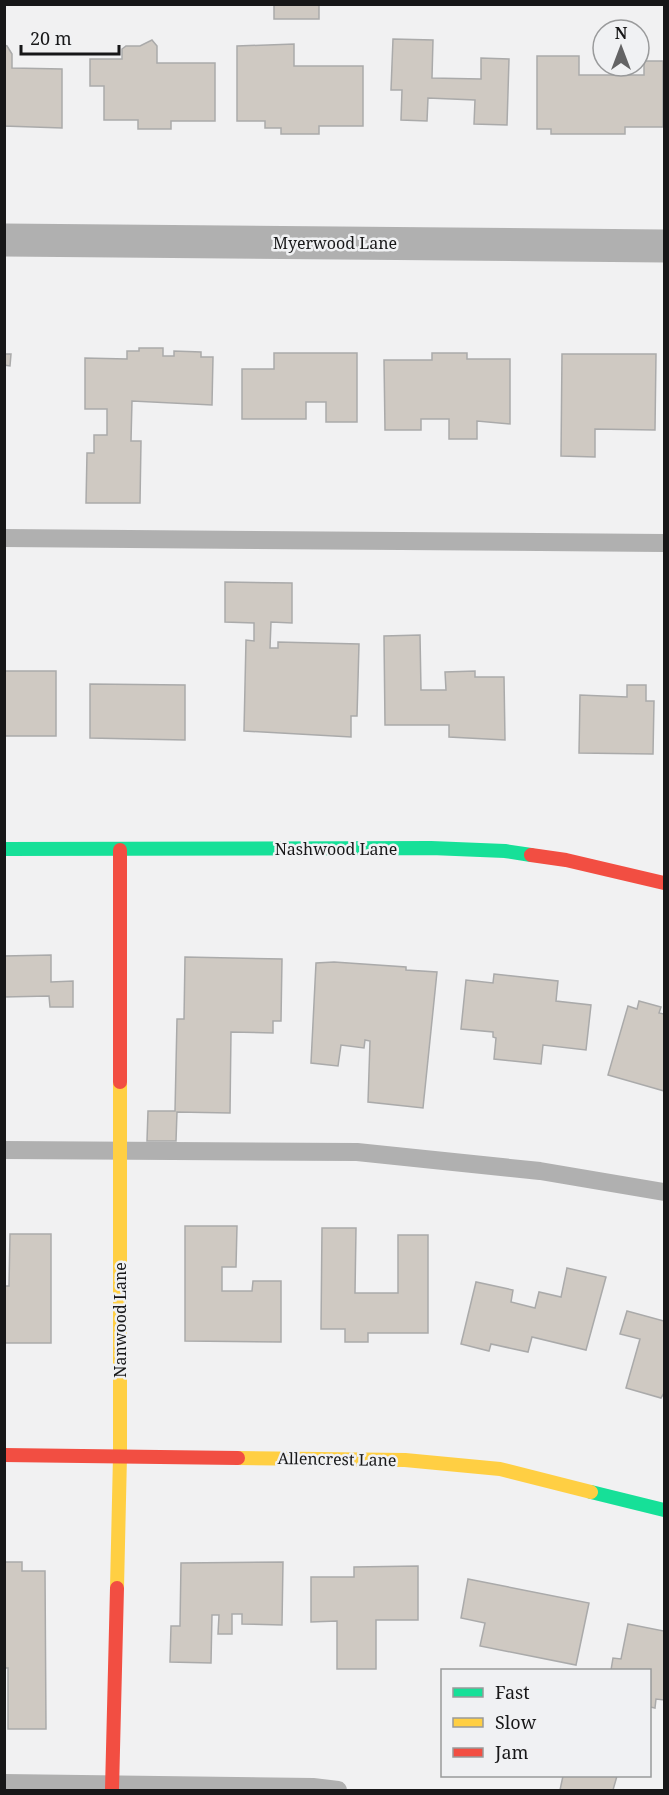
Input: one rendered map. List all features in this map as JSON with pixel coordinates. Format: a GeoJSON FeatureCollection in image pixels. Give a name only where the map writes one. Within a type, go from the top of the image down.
{"type":"FeatureCollection","features":[{"type":"Feature","properties":{"kind":"street","name":"Myerwood Lane"},"geometry":{"type":"LineString","coordinates":[[4,240],[664,246]]}},
{"type":"Feature","properties":{"kind":"street","name":"Nashwood Lane"},"geometry":{"type":"LineString","coordinates":[[4,849],[431,848],[505,850],[566,860],[664,883]]}},
{"type":"Feature","properties":{"kind":"street","name":"Nanwood Lane"},"geometry":{"type":"LineString","coordinates":[[112,1787],[120,1456],[120,850]]}},
{"type":"Feature","properties":{"kind":"street","name":"Allencrest Lane"},"geometry":{"type":"LineString","coordinates":[[4,1455],[405,1460],[500,1469],[664,1510]]}},
{"type":"Feature","properties":{"kind":"lane"},"geometry":{"type":"LineString","coordinates":[[4,538],[664,543]]}},
{"type":"Feature","properties":{"kind":"lane"},"geometry":{"type":"LineString","coordinates":[[4,1150],[357,1152],[540,1171],[664,1192]]}},
{"type":"Feature","properties":{"kind":"lane"},"geometry":{"type":"LineString","coordinates":[[4,1783],[112,1787],[313,1787],[338,1791]]}},
{"type":"Feature","properties":{"kind":"building"},"geometry":{"type":"Polygon","coordinates":[[[274,4],[319,4],[319,19],[274,19],[274,4]]]}},
{"type":"Feature","properties":{"kind":"building"},"geometry":{"type":"Polygon","coordinates":[[[393,39],[433,40],[432,78],[481,79],[481,58],[509,59],[507,125],[474,124],[475,100],[428,98],[427,121],[401,120],[402,90],[391,90],[393,39]]]}},
{"type":"Feature","properties":{"kind":"building"},"geometry":{"type":"Polygon","coordinates":[[[152,40],[157,46],[157,63],[215,63],[215,121],[171,121],[171,129],[138,129],[138,120],[104,120],[104,86],[90,86],[90,59],[122,59],[122,49],[126,46],[140,46],[152,40]]]}},
{"type":"Feature","properties":{"kind":"building"},"geometry":{"type":"Polygon","coordinates":[[[294,44],[294,66],[363,66],[363,126],[319,126],[319,134],[281,134],[281,128],[265,128],[265,121],[237,121],[237,46],[294,44]]]}},
{"type":"Feature","properties":{"kind":"building"},"geometry":{"type":"Polygon","coordinates":[[[4,45],[12,54],[12,68],[62,69],[62,128],[4,126],[4,45]]]}},
{"type":"Feature","properties":{"kind":"building"},"geometry":{"type":"Polygon","coordinates":[[[537,56],[579,56],[579,75],[591,75],[591,78],[651,78],[651,61],[663,61],[663,127],[625,127],[625,134],[551,134],[551,129],[537,129],[537,56]]]}},
{"type":"Feature","properties":{"kind":"building"},"geometry":{"type":"Polygon","coordinates":[[[139,348],[163,348],[163,356],[174,356],[174,351],[201,352],[201,357],[213,357],[212,405],[132,401],[131,441],[141,441],[140,503],[86,503],[87,453],[94,453],[94,435],[107,435],[107,409],[85,409],[85,358],[127,359],[127,351],[139,351],[139,348]]]}},
{"type":"Feature","properties":{"kind":"building"},"geometry":{"type":"Polygon","coordinates":[[[274,353],[357,353],[357,422],[326,422],[326,402],[306,402],[306,419],[242,419],[242,369],[274,369],[274,353]]]}},
{"type":"Feature","properties":{"kind":"building"},"geometry":{"type":"Polygon","coordinates":[[[432,353],[467,353],[467,359],[510,359],[510,424],[477,421],[477,439],[449,439],[449,419],[421,419],[421,430],[385,430],[384,360],[432,360],[432,353]]]}},
{"type":"Feature","properties":{"kind":"building"},"geometry":{"type":"Polygon","coordinates":[[[4,354],[11,354],[10,366],[4,365],[4,354]]]}},
{"type":"Feature","properties":{"kind":"building"},"geometry":{"type":"Polygon","coordinates":[[[562,354],[656,354],[655,430],[595,429],[595,457],[561,456],[562,354]]]}},
{"type":"Feature","properties":{"kind":"building"},"geometry":{"type":"Polygon","coordinates":[[[225,582],[292,583],[292,623],[271,622],[270,648],[278,648],[278,642],[359,644],[357,716],[351,716],[351,737],[244,731],[246,640],[254,641],[254,623],[225,622],[225,582]]]}},
{"type":"Feature","properties":{"kind":"building"},"geometry":{"type":"Polygon","coordinates":[[[420,635],[421,690],[446,690],[445,672],[475,671],[475,677],[504,677],[505,740],[449,737],[449,725],[385,725],[384,636],[420,635]]]}},
{"type":"Feature","properties":{"kind":"building"},"geometry":{"type":"Polygon","coordinates":[[[4,671],[56,671],[56,736],[4,736],[4,671]]]}},
{"type":"Feature","properties":{"kind":"building"},"geometry":{"type":"Polygon","coordinates":[[[90,684],[185,685],[185,740],[90,738],[90,684]]]}},
{"type":"Feature","properties":{"kind":"building"},"geometry":{"type":"Polygon","coordinates":[[[627,685],[646,685],[646,701],[654,701],[653,754],[579,753],[580,695],[627,697],[627,685]]]}},
{"type":"Feature","properties":{"kind":"building"},"geometry":{"type":"Polygon","coordinates":[[[51,955],[51,982],[73,981],[73,1007],[50,1007],[49,996],[4,997],[4,956],[51,955]]]}},
{"type":"Feature","properties":{"kind":"building"},"geometry":{"type":"Polygon","coordinates":[[[185,957],[282,959],[281,1021],[273,1021],[273,1033],[231,1032],[230,1113],[177,1112],[176,1141],[147,1141],[148,1111],[175,1111],[177,1019],[184,1019],[185,957]]]}},
{"type":"Feature","properties":{"kind":"building"},"geometry":{"type":"Polygon","coordinates":[[[316,963],[406,967],[406,970],[437,972],[423,1108],[368,1102],[370,1041],[365,1040],[364,1048],[341,1045],[338,1066],[311,1063],[316,963]]]}},
{"type":"Feature","properties":{"kind":"building"},"geometry":{"type":"Polygon","coordinates":[[[494,974],[558,981],[556,1001],[591,1005],[586,1050],[543,1045],[541,1064],[494,1059],[496,1038],[493,1037],[493,1032],[461,1029],[466,980],[493,983],[494,974]]]}},
{"type":"Feature","properties":{"kind":"building"},"geometry":{"type":"Polygon","coordinates":[[[639,1001],[661,1007],[659,1013],[664,1014],[664,1091],[608,1075],[628,1006],[637,1009],[639,1001]]]}},
{"type":"Feature","properties":{"kind":"building"},"geometry":{"type":"Polygon","coordinates":[[[185,1226],[237,1226],[236,1267],[222,1267],[222,1291],[252,1291],[253,1281],[281,1281],[281,1342],[185,1341],[185,1226]]]}},
{"type":"Feature","properties":{"kind":"building"},"geometry":{"type":"Polygon","coordinates":[[[322,1228],[356,1228],[355,1293],[398,1293],[398,1235],[428,1235],[428,1333],[368,1333],[368,1342],[345,1342],[345,1329],[321,1329],[322,1228]]]}},
{"type":"Feature","properties":{"kind":"building"},"geometry":{"type":"Polygon","coordinates":[[[10,1234],[51,1234],[51,1343],[4,1343],[4,1286],[9,1286],[10,1234]]]}},
{"type":"Feature","properties":{"kind":"building"},"geometry":{"type":"Polygon","coordinates":[[[567,1268],[606,1277],[586,1350],[532,1337],[528,1352],[491,1344],[489,1351],[461,1344],[476,1282],[513,1290],[511,1302],[535,1308],[539,1292],[561,1297],[567,1268]]]}},
{"type":"Feature","properties":{"kind":"building"},"geometry":{"type":"Polygon","coordinates":[[[627,1311],[664,1321],[664,1393],[661,1398],[626,1388],[640,1339],[620,1334],[627,1311]]]}},
{"type":"Feature","properties":{"kind":"building"},"geometry":{"type":"Polygon","coordinates":[[[4,1562],[22,1562],[22,1571],[45,1571],[46,1729],[8,1729],[8,1668],[4,1668],[4,1562]]]}},
{"type":"Feature","properties":{"kind":"building"},"geometry":{"type":"Polygon","coordinates":[[[283,1562],[282,1625],[242,1624],[242,1614],[232,1614],[232,1634],[218,1634],[219,1615],[212,1615],[211,1663],[170,1662],[171,1626],[180,1626],[181,1563],[283,1562]]]}},
{"type":"Feature","properties":{"kind":"building"},"geometry":{"type":"Polygon","coordinates":[[[418,1566],[418,1620],[376,1620],[376,1669],[337,1669],[337,1621],[311,1622],[311,1577],[354,1577],[354,1567],[418,1566]]]}},
{"type":"Feature","properties":{"kind":"building"},"geometry":{"type":"Polygon","coordinates":[[[468,1579],[589,1603],[576,1665],[480,1646],[485,1623],[461,1618],[468,1579]]]}},
{"type":"Feature","properties":{"kind":"building"},"geometry":{"type":"Polygon","coordinates":[[[628,1624],[664,1631],[664,1700],[656,1699],[655,1708],[651,1707],[651,1669],[611,1669],[613,1658],[621,1659],[628,1624]]]}},
{"type":"Feature","properties":{"kind":"building"},"geometry":{"type":"Polygon","coordinates":[[[563,1777],[617,1777],[613,1790],[560,1790],[563,1777]]]}},
{"type":"Feature","properties":{"kind":"traffic: fast"},"geometry":{"type":"LineString","coordinates":[[4,849],[431,848],[505,851],[531,855]]}},
{"type":"Feature","properties":{"kind":"traffic: fast"},"geometry":{"type":"LineString","coordinates":[[591,1492],[664,1510]]}},
{"type":"Feature","properties":{"kind":"traffic: slow"},"geometry":{"type":"LineString","coordinates":[[117,1588],[120,1456],[120,1082]]}},
{"type":"Feature","properties":{"kind":"traffic: slow"},"geometry":{"type":"LineString","coordinates":[[238,1458],[405,1460],[500,1469],[591,1492]]}},
{"type":"Feature","properties":{"kind":"traffic: jam"},"geometry":{"type":"LineString","coordinates":[[120,850],[120,1082]]}},
{"type":"Feature","properties":{"kind":"traffic: jam"},"geometry":{"type":"LineString","coordinates":[[531,855],[566,860],[664,883]]}},
{"type":"Feature","properties":{"kind":"traffic: jam"},"geometry":{"type":"LineString","coordinates":[[4,1455],[238,1458]]}},
{"type":"Feature","properties":{"kind":"traffic: jam"},"geometry":{"type":"LineString","coordinates":[[112,1790],[117,1588]]}}]}
